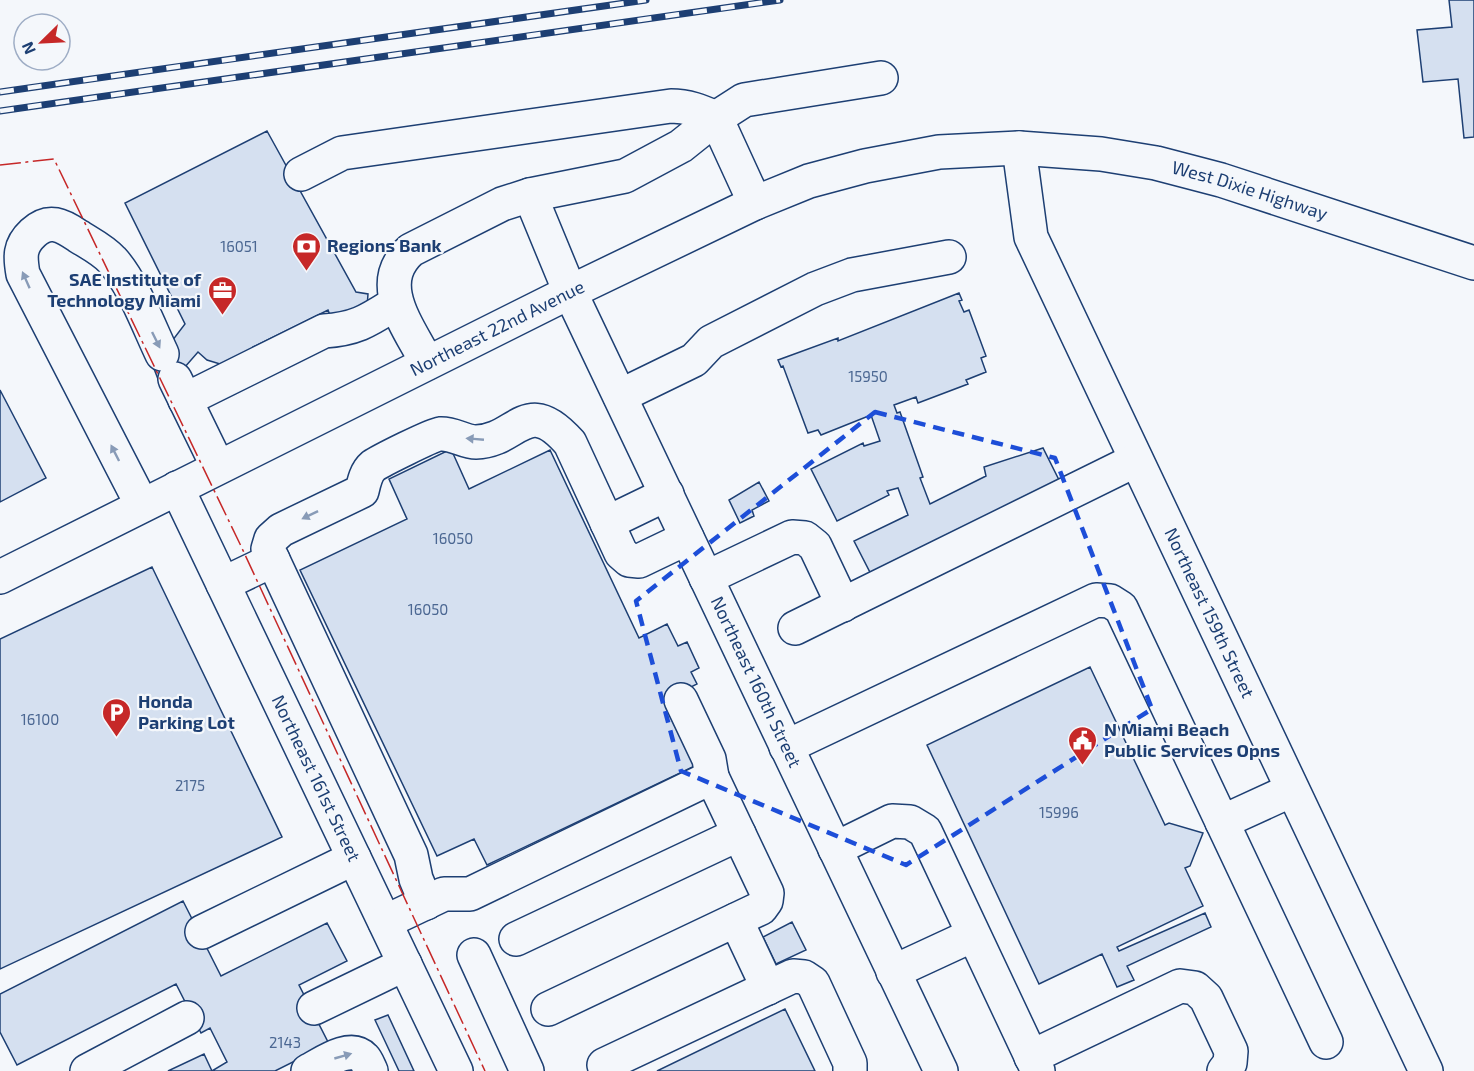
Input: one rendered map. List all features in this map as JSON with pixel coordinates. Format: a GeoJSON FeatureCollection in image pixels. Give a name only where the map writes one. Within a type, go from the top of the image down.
{"type":"FeatureCollection","features":[{"type":"Feature","properties":{"kind":"street"},"geometry":{"type":"LineString","coordinates":[[427,363],[396,303],[393,286],[394,271],[401,259],[411,250],[502,204],[530,195],[625,176],[681,146],[716,118],[744,100],[881,78]]}},
{"type":"Feature","properties":{"kind":"street"},"geometry":{"type":"LineString","coordinates":[[301,174],[342,153],[670,106],[694,108],[716,118],[754,203]]}},
{"type":"Feature","properties":{"kind":"street","name":"Northeast 22nd Avenue"},"geometry":{"type":"LineString","coordinates":[[0,577],[570,292],[754,203],[809,181],[865,166],[939,152],[1019,148]]}},
{"type":"Feature","properties":{"kind":"street","name":"West Dixie Highway"},"geometry":{"type":"LineString","coordinates":[[1019,148],[1101,154],[1167,166],[1221,180],[1474,263]]}},
{"type":"Feature","properties":{"kind":"street","name":"Northeast 159th Street"},"geometry":{"type":"LineString","coordinates":[[1019,148],[1030,237],[1426,1071]]}},
{"type":"Feature","properties":{"kind":"street","name":"Northeast 160th Street"},"geometry":{"type":"LineString","coordinates":[[530,195],[570,292],[941,1071]]}},
{"type":"Feature","properties":{"kind":"street"},"geometry":{"type":"LineString","coordinates":[[142,505],[23,274],[19,255],[28,237],[38,228],[51,223],[64,226],[112,260],[127,281],[218,467]]}},
{"type":"Feature","properties":{"kind":"street"},"geometry":{"type":"LineString","coordinates":[[620,396],[694,360],[711,342],[815,289],[852,275],[949,257]]}},
{"type":"Feature","properties":{"kind":"street"},"geometry":{"type":"LineString","coordinates":[[174,378],[324,331],[342,330],[362,325],[396,303]]}},
{"type":"Feature","properties":{"kind":"street"},"geometry":{"type":"LineString","coordinates":[[426,903],[416,879],[411,855],[268,549],[271,539],[281,530],[362,491],[365,478],[373,466],[439,434],[455,435],[474,442],[488,440],[528,420],[545,422],[559,431],[570,443],[621,554],[629,560],[639,561],[687,538]]}},
{"type":"Feature","properties":{"kind":"street"},"geometry":{"type":"LineString","coordinates":[[795,628],[1136,460]]}},
{"type":"Feature","properties":{"kind":"street","name":"Northeast 161st Street"},"geometry":{"type":"LineString","coordinates":[[177,488],[456,1071]]}},
{"type":"Feature","properties":{"kind":"street"},"geometry":{"type":"LineString","coordinates":[[607,523],[667,494]]}},
{"type":"Feature","properties":{"kind":"street"},"geometry":{"type":"LineString","coordinates":[[705,578],[792,537],[805,538],[816,546],[843,604]]}},
{"type":"Feature","properties":{"kind":"street"},"geometry":{"type":"LineString","coordinates":[[223,584],[273,560]]}},
{"type":"Feature","properties":{"kind":"street"},"geometry":{"type":"LineString","coordinates":[[786,747],[1096,600],[1110,601],[1121,608],[1326,1042]]}},
{"type":"Feature","properties":{"kind":"street"},"geometry":{"type":"LineString","coordinates":[[548,1009],[736,920],[760,908],[766,902],[767,893],[712,777],[709,759],[681,700]]}},
{"type":"Feature","properties":{"kind":"street"},"geometry":{"type":"LineString","coordinates":[[385,922],[444,894],[470,894],[712,777]]}},
{"type":"Feature","properties":{"kind":"street"},"geometry":{"type":"LineString","coordinates":[[1222,822],[1292,790]]}},
{"type":"Feature","properties":{"kind":"street"},"geometry":{"type":"LineString","coordinates":[[835,849],[892,821],[910,822],[925,831],[1035,1064],[1180,986],[1195,988],[1206,998],[1231,1051],[1230,1063],[1224,1071]]}},
{"type":"Feature","properties":{"kind":"street"},"geometry":{"type":"LineString","coordinates":[[516,939],[739,834]]}},
{"type":"Feature","properties":{"kind":"street"},"geometry":{"type":"LineString","coordinates":[[202,932],[354,858]]}},
{"type":"Feature","properties":{"kind":"street"},"geometry":{"type":"LineString","coordinates":[[736,920],[768,988]]}},
{"type":"Feature","properties":{"kind":"street"},"geometry":{"type":"LineString","coordinates":[[893,972],[973,935]]}},
{"type":"Feature","properties":{"kind":"street"},"geometry":{"type":"LineString","coordinates":[[474,955],[527,1071]]}},
{"type":"Feature","properties":{"kind":"street"},"geometry":{"type":"LineString","coordinates":[[314,1008],[405,964]]}},
{"type":"Feature","properties":{"kind":"street"},"geometry":{"type":"LineString","coordinates":[[604,1065],[793,976],[804,977],[813,983],[850,1063],[849,1071]]}},
{"type":"Feature","properties":{"kind":"street"},"geometry":{"type":"LineString","coordinates":[[87,1071],[187,1018]]}},
{"type":"Feature","properties":{"kind":"street"},"geometry":{"type":"LineString","coordinates":[[308,1071],[343,1054],[355,1053],[365,1058],[371,1071]]}},
{"type":"Feature","properties":{"kind":"highlighted area"},"geometry":{"type":"Polygon","coordinates":[[[875,412],[1055,458],[1152,709],[906,865],[681,771],[636,601],[875,412]]]}},
{"type":"Feature","properties":{"kind":"building"},"geometry":{"type":"Polygon","coordinates":[[[1449,0],[1474,0],[1474,137],[1464,138],[1458,79],[1423,82],[1417,30],[1452,27],[1449,0]]]}},
{"type":"Feature","properties":{"kind":"building"},"geometry":{"type":"Polygon","coordinates":[[[267,131],[356,292],[368,294],[367,307],[331,318],[328,310],[253,347],[255,353],[220,364],[207,360],[198,352],[163,392],[153,366],[185,324],[125,203],[267,131]]]}},
{"type":"Feature","properties":{"kind":"building"},"geometry":{"type":"Polygon","coordinates":[[[959,293],[962,300],[959,301],[964,312],[969,310],[986,356],[981,358],[986,372],[966,380],[968,384],[918,403],[916,397],[894,405],[897,413],[900,412],[930,504],[986,476],[984,467],[1043,448],[1064,490],[876,584],[854,541],[908,515],[898,488],[887,491],[889,495],[837,521],[811,469],[863,443],[864,446],[880,441],[871,415],[821,435],[818,430],[808,433],[783,366],[781,367],[778,360],[838,338],[838,341],[959,293]]]}},
{"type":"Feature","properties":{"kind":"building"},"geometry":{"type":"Polygon","coordinates":[[[0,390],[46,478],[0,502],[0,390]]]}},
{"type":"Feature","properties":{"kind":"building"},"geometry":{"type":"Polygon","coordinates":[[[451,449],[469,489],[550,450],[639,638],[667,624],[678,646],[687,642],[699,668],[691,672],[697,684],[667,699],[699,764],[487,865],[474,839],[437,856],[300,570],[407,519],[389,479],[451,449]]]}},
{"type":"Feature","properties":{"kind":"building"},"geometry":{"type":"Polygon","coordinates":[[[759,482],[769,501],[752,510],[754,516],[740,523],[729,500],[759,482]]]}},
{"type":"Feature","properties":{"kind":"building","name":"Honda Parking Lot"},"geometry":{"type":"Polygon","coordinates":[[[152,567],[282,837],[0,969],[0,639],[152,567]]]}},
{"type":"Feature","properties":{"kind":"building"},"geometry":{"type":"Polygon","coordinates":[[[1090,667],[1165,825],[1169,823],[1203,833],[1190,866],[1185,868],[1203,906],[1117,947],[1119,951],[1205,913],[1211,927],[1127,966],[1134,980],[1117,987],[1102,954],[1039,984],[927,745],[1090,667]]]}},
{"type":"Feature","properties":{"kind":"building"},"geometry":{"type":"Polygon","coordinates":[[[183,901],[221,976],[327,923],[347,961],[299,985],[329,1044],[275,1071],[212,1071],[227,1062],[210,1028],[201,1033],[176,984],[17,1065],[0,1032],[0,994],[183,901]]]}},
{"type":"Feature","properties":{"kind":"building"},"geometry":{"type":"Polygon","coordinates":[[[792,922],[806,950],[776,964],[763,937],[792,922]]]}},
{"type":"Feature","properties":{"kind":"building"},"geometry":{"type":"Polygon","coordinates":[[[785,1009],[815,1071],[657,1071],[785,1009]]]}},
{"type":"Feature","properties":{"kind":"building"},"geometry":{"type":"Polygon","coordinates":[[[388,1015],[414,1071],[399,1071],[375,1020],[388,1015]]]}},
{"type":"Feature","properties":{"kind":"building"},"geometry":{"type":"Polygon","coordinates":[[[204,1054],[212,1071],[168,1071],[204,1054]]]}},
{"type":"Feature","properties":{"kind":"railway"},"geometry":{"type":"LineString","coordinates":[[0,92],[646,0]]}},
{"type":"Feature","properties":{"kind":"railway"},"geometry":{"type":"LineString","coordinates":[[0,111],[780,0]]}},
{"type":"Feature","properties":{"kind":"power"},"geometry":{"type":"LineString","coordinates":[[0,165],[54,159],[240,544],[485,1071]]}},
{"type":"Feature","properties":{"kind":"place","name":"Regions Bank"},"geometry":{"type":"Point","coordinates":[306,272]}},
{"type":"Feature","properties":{"kind":"place","name":"SAE Institute of Technology Miami"},"geometry":{"type":"Point","coordinates":[222,316]}},
{"type":"Feature","properties":{"kind":"place","name":"Honda Parking Lot"},"geometry":{"type":"Point","coordinates":[117,738]}},
{"type":"Feature","properties":{"kind":"place","name":"N Miami Beach Public Services Opns"},"geometry":{"type":"Point","coordinates":[1083,766]}}]}
